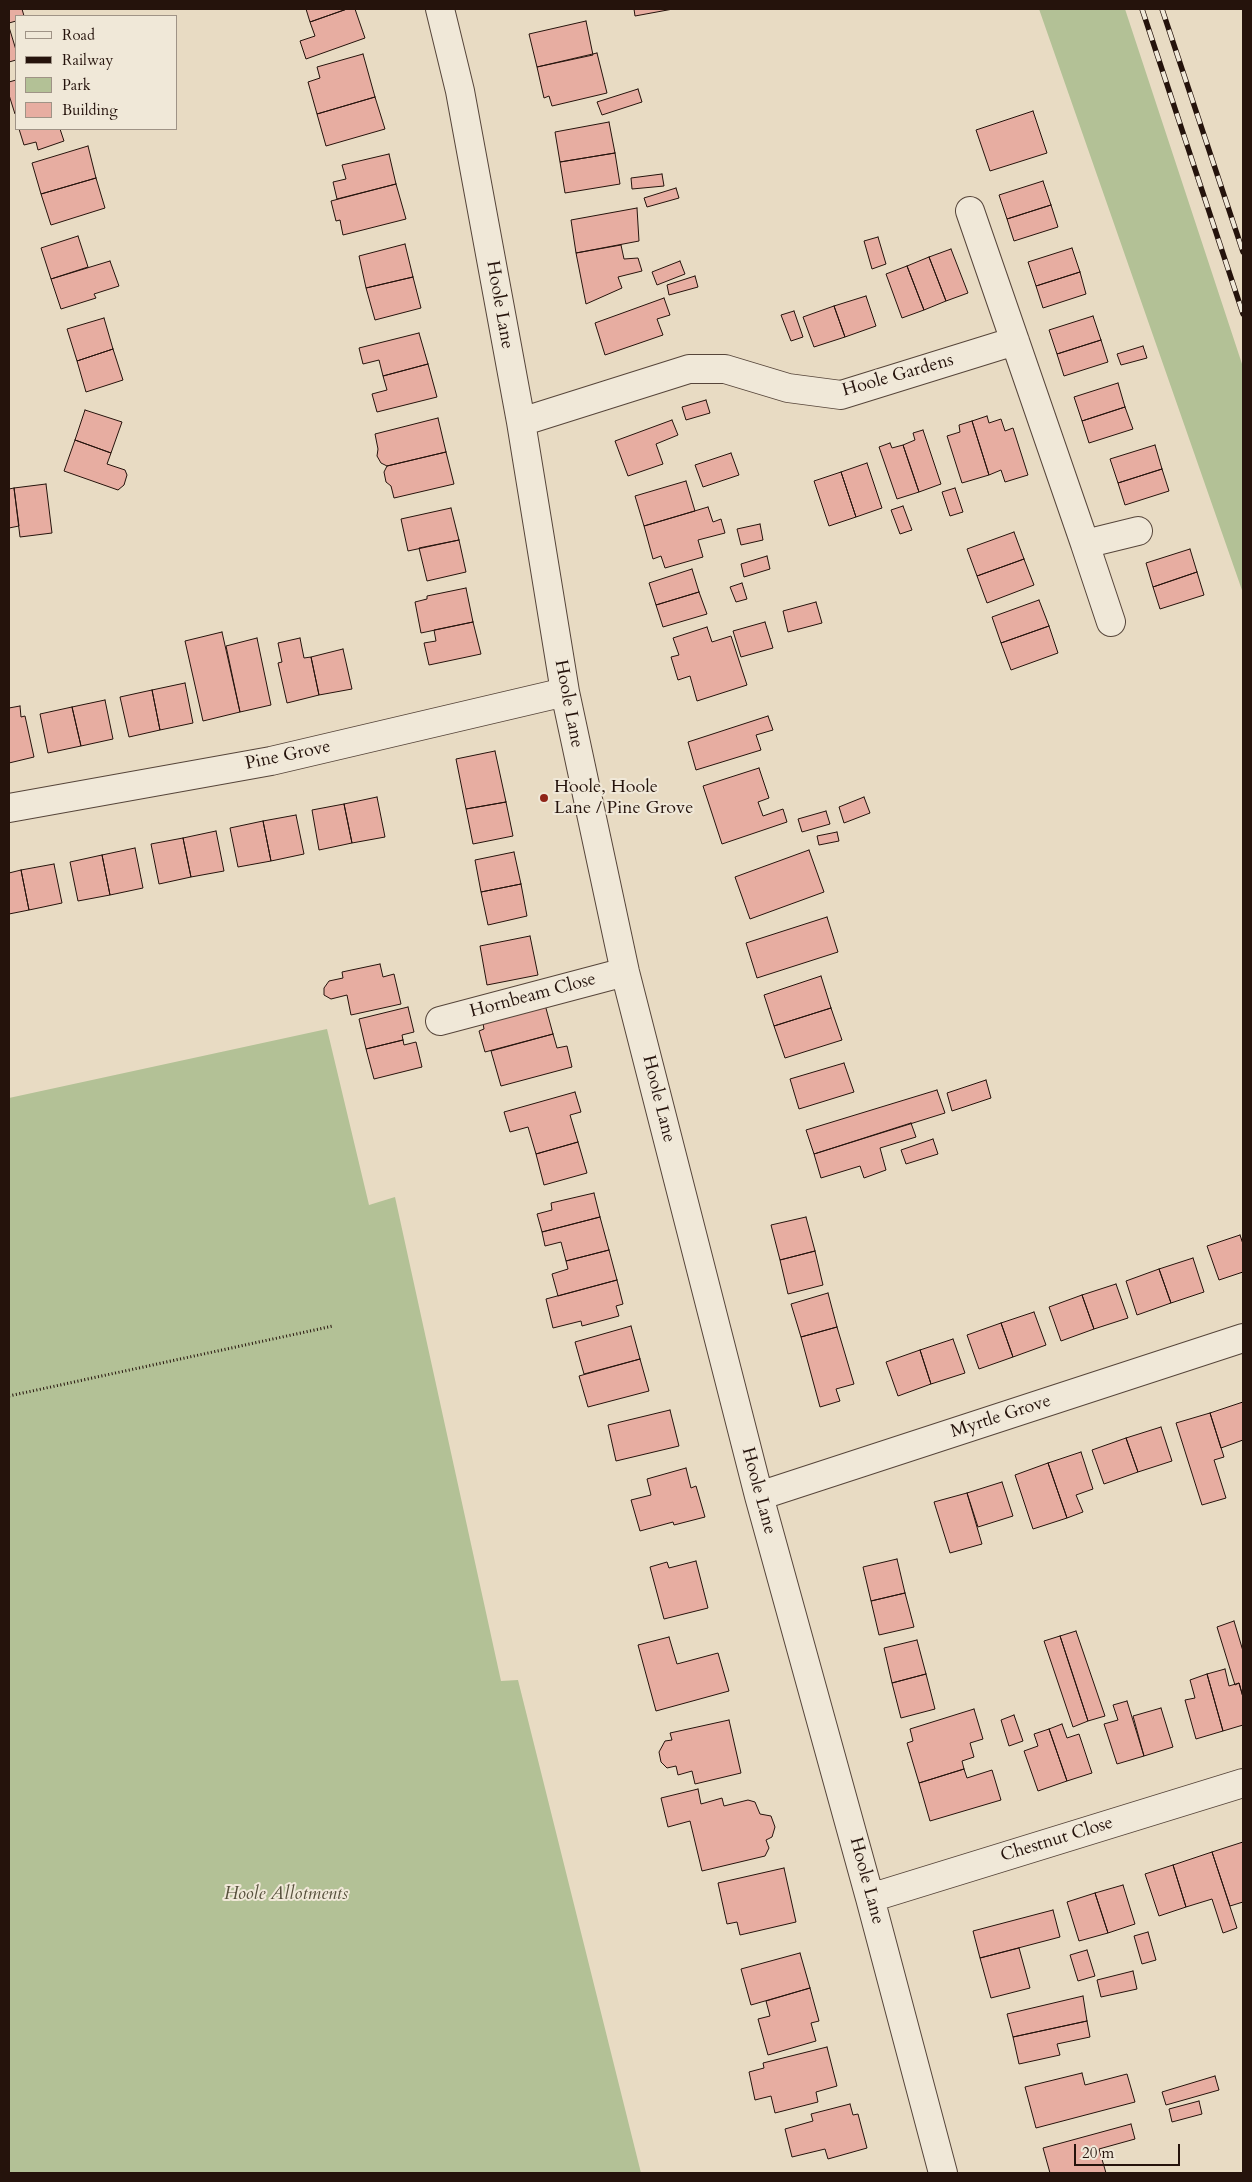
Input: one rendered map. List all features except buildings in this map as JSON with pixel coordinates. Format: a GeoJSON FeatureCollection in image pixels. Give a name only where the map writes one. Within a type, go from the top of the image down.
{"type":"FeatureCollection","features":[{"type":"Feature","properties":{"kind":"street","name":"Hoole Lane"},"geometry":{"type":"LineString","coordinates":[[440,9],[460,90],[521,422],[564,692],[625,972],[759,1496],[870,1898],[943,2173]]}},
{"type":"Feature","properties":{"kind":"street"},"geometry":{"type":"LineString","coordinates":[[970,210],[1111,622]]}},
{"type":"Feature","properties":{"kind":"street","name":"Hoole Gardens"},"geometry":{"type":"LineString","coordinates":[[521,422],[689,370],[725,369],[788,388],[841,395],[1014,341]]}},
{"type":"Feature","properties":{"kind":"street"},"geometry":{"type":"LineString","coordinates":[[1085,544],[1138,531]]}},
{"type":"Feature","properties":{"kind":"street","name":"Pine Grove"},"geometry":{"type":"LineString","coordinates":[[9,808],[271,761],[564,692]]}},
{"type":"Feature","properties":{"kind":"street","name":"Hornbeam Close"},"geometry":{"type":"LineString","coordinates":[[440,1021],[625,972]]}},
{"type":"Feature","properties":{"kind":"street","name":"Myrtle Grove"},"geometry":{"type":"LineString","coordinates":[[759,1496],[1243,1338]]}},
{"type":"Feature","properties":{"kind":"street","name":"Chestnut Close"},"geometry":{"type":"LineString","coordinates":[[870,1898],[1243,1783]]}},
{"type":"Feature","properties":{"kind":"path"},"geometry":{"type":"LineString","coordinates":[[9,1396],[333,1326]]}},
{"type":"Feature","properties":{"kind":"green space"},"geometry":{"type":"Polygon","coordinates":[[[1039,9],[1125,9],[1243,367],[1243,593],[1039,9]]]}},
{"type":"Feature","properties":{"kind":"green space","name":"Hoole Allotments"},"geometry":{"type":"Polygon","coordinates":[[[327,1029],[369,1205],[395,1197],[501,1681],[518,1680],[641,2173],[9,2173],[9,1098],[327,1029]]]}},
{"type":"Feature","properties":{"kind":"railway"},"geometry":{"type":"LineString","coordinates":[[1142,9],[1243,314]]}},
{"type":"Feature","properties":{"kind":"railway"},"geometry":{"type":"LineString","coordinates":[[1162,9],[1243,252]]}},
{"type":"Feature","properties":{"kind":"place","name":"Hoole, Hoole Lane / Pine Grove"},"geometry":{"type":"Point","coordinates":[544,798]}}]}
